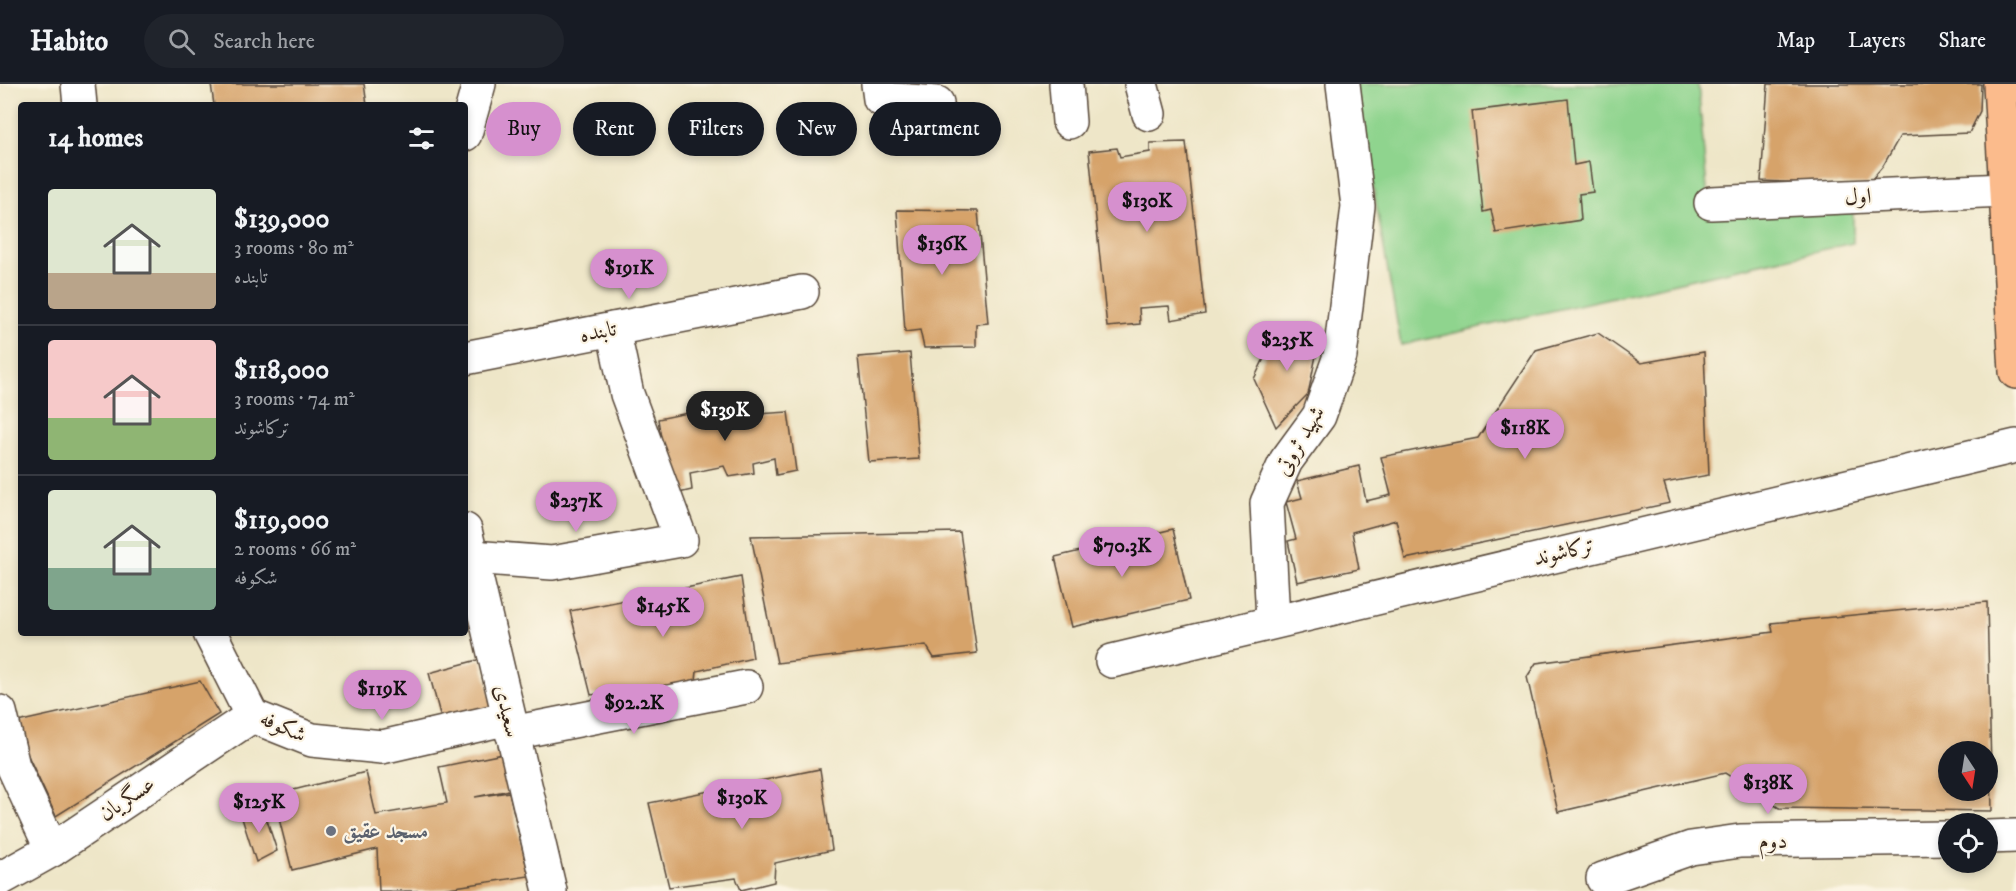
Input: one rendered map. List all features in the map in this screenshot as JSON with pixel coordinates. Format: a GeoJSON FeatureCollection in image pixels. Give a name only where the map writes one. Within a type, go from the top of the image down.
{"type":"FeatureCollection","features":[{"type":"Feature","properties":{"kind":"main road"},"geometry":{"type":"LineString","coordinates":[[2000,84],[2016,372]]}},
{"type":"Feature","properties":{"kind":"street"},"geometry":{"type":"LineString","coordinates":[[78,84],[80,102]]}},
{"type":"Feature","properties":{"kind":"street"},"geometry":{"type":"LineString","coordinates":[[468,123],[479,84]]}},
{"type":"Feature","properties":{"kind":"street"},"geometry":{"type":"LineString","coordinates":[[878,84],[880,99],[923,102]]}},
{"type":"Feature","properties":{"kind":"street"},"geometry":{"type":"LineString","coordinates":[[1066,84],[1069,122]]}},
{"type":"Feature","properties":{"kind":"street","name":"شهید ثروتی"},"geometry":{"type":"LineString","coordinates":[[1273,620],[1267,503],[1286,461],[1319,416],[1340,356],[1358,206],[1343,84]]}},
{"type":"Feature","properties":{"kind":"street","name":"اول"},"geometry":{"type":"LineString","coordinates":[[1711,203],[2005,190]]}},
{"type":"Feature","properties":{"kind":"street","name":"تابنده"},"geometry":{"type":"LineString","coordinates":[[468,357],[802,292]]}},
{"type":"Feature","properties":{"kind":"street"},"geometry":{"type":"LineString","coordinates":[[468,543],[552,562],[681,540],[632,409],[613,329]]}},
{"type":"Feature","properties":{"kind":"street","name":"ترکاشوند"},"geometry":{"type":"LineString","coordinates":[[1112,661],[1273,620],[2016,446]]}},
{"type":"Feature","properties":{"kind":"street","name":"سعیدی"},"geometry":{"type":"LineString","coordinates":[[468,543],[550,891]]}},
{"type":"Feature","properties":{"kind":"street","name":"شکوفه"},"geometry":{"type":"LineString","coordinates":[[212,636],[252,716],[312,740],[382,747],[746,687]]}},
{"type":"Feature","properties":{"kind":"street"},"geometry":{"type":"LineString","coordinates":[[0,712],[13,766],[52,850]]}},
{"type":"Feature","properties":{"kind":"street","name":"عسگریان"},"geometry":{"type":"LineString","coordinates":[[0,879],[52,850],[252,716]]}},
{"type":"Feature","properties":{"kind":"street"},"geometry":{"type":"LineString","coordinates":[[1998,837],[2016,836]]}},
{"type":"Feature","properties":{"kind":"street","name":"دوم"},"geometry":{"type":"LineString","coordinates":[[1603,879],[1691,848],[1740,841],[1938,838]]}},
{"type":"Feature","properties":{"kind":"green space"},"geometry":{"type":"Polygon","coordinates":[[[1355,84],[1698,84],[1709,214],[1853,209],[1853,243],[1401,345],[1355,84]]]}},
{"type":"Feature","properties":{"kind":"building"},"geometry":{"type":"Polygon","coordinates":[[[211,84],[364,84],[367,102],[214,102],[211,84]]]}},
{"type":"Feature","properties":{"kind":"building"},"geometry":{"type":"Polygon","coordinates":[[[1768,84],[1981,84],[1980,111],[1969,133],[1900,136],[1883,166],[1867,185],[1761,181],[1768,84]]]}},
{"type":"Feature","properties":{"kind":"building"},"geometry":{"type":"Polygon","coordinates":[[[1568,99],[1574,165],[1589,162],[1593,192],[1579,194],[1581,220],[1496,233],[1491,210],[1483,212],[1472,111],[1568,99]]]}},
{"type":"Feature","properties":{"kind":"building"},"geometry":{"type":"Polygon","coordinates":[[[1186,142],[1205,314],[1171,320],[1169,306],[1139,308],[1140,324],[1107,327],[1089,151],[1117,148],[1120,157],[1150,152],[1150,143],[1186,142]]]}},
{"type":"Feature","properties":{"kind":"building"},"geometry":{"type":"Polygon","coordinates":[[[897,210],[978,211],[988,323],[976,324],[976,347],[924,348],[920,330],[905,332],[897,210]]]}},
{"type":"Feature","properties":{"kind":"building"},"geometry":{"type":"Polygon","coordinates":[[[1321,332],[1308,394],[1276,427],[1254,379],[1276,334],[1321,332]]]}},
{"type":"Feature","properties":{"kind":"building"},"geometry":{"type":"Polygon","coordinates":[[[1598,333],[1641,363],[1704,352],[1709,475],[1664,483],[1670,503],[1405,559],[1396,520],[1352,532],[1359,569],[1297,582],[1288,541],[1296,539],[1286,502],[1302,498],[1297,481],[1359,466],[1366,501],[1391,495],[1381,457],[1478,438],[1536,350],[1598,333]]]}},
{"type":"Feature","properties":{"kind":"building"},"geometry":{"type":"Polygon","coordinates":[[[910,353],[919,459],[869,462],[858,357],[910,353]]]}},
{"type":"Feature","properties":{"kind":"building"},"geometry":{"type":"Polygon","coordinates":[[[757,399],[758,414],[788,412],[796,471],[776,475],[774,458],[753,463],[754,473],[729,477],[724,466],[690,473],[692,490],[670,495],[658,419],[757,399]]]}},
{"type":"Feature","properties":{"kind":"building"},"geometry":{"type":"Polygon","coordinates":[[[1173,529],[1189,600],[1072,627],[1055,557],[1173,529]]]}},
{"type":"Feature","properties":{"kind":"building"},"geometry":{"type":"Polygon","coordinates":[[[960,532],[977,653],[934,658],[926,645],[777,663],[751,536],[960,532]]]}},
{"type":"Feature","properties":{"kind":"building"},"geometry":{"type":"Polygon","coordinates":[[[741,577],[753,658],[697,671],[695,690],[662,698],[657,686],[591,695],[570,611],[741,577]]]}},
{"type":"Feature","properties":{"kind":"building"},"geometry":{"type":"Polygon","coordinates":[[[1987,602],[1990,741],[1938,741],[1938,801],[1992,801],[1992,811],[1779,808],[1725,773],[1558,812],[1527,677],[1536,663],[1773,632],[1771,623],[1987,602]]]}},
{"type":"Feature","properties":{"kind":"building"},"geometry":{"type":"Polygon","coordinates":[[[481,659],[494,708],[442,722],[429,673],[481,659]]]}},
{"type":"Feature","properties":{"kind":"building"},"geometry":{"type":"Polygon","coordinates":[[[200,681],[219,714],[56,816],[13,723],[200,681]]]}},
{"type":"Feature","properties":{"kind":"building"},"geometry":{"type":"Polygon","coordinates":[[[508,753],[515,789],[475,797],[509,792],[529,876],[428,891],[379,891],[377,849],[292,870],[273,795],[366,772],[376,815],[447,803],[439,767],[508,753]]]}},
{"type":"Feature","properties":{"kind":"building"},"geometry":{"type":"Polygon","coordinates":[[[820,769],[832,850],[775,863],[774,882],[741,890],[736,878],[669,887],[649,803],[820,769]]]}},
{"type":"Feature","properties":{"kind":"building"},"geometry":{"type":"Polygon","coordinates":[[[263,808],[277,851],[256,862],[241,815],[263,808]]]}},
{"type":"Feature","properties":{"kind":"place","name":"مسجد عقیق"},"geometry":{"type":"Point","coordinates":[331,831]}}]}
